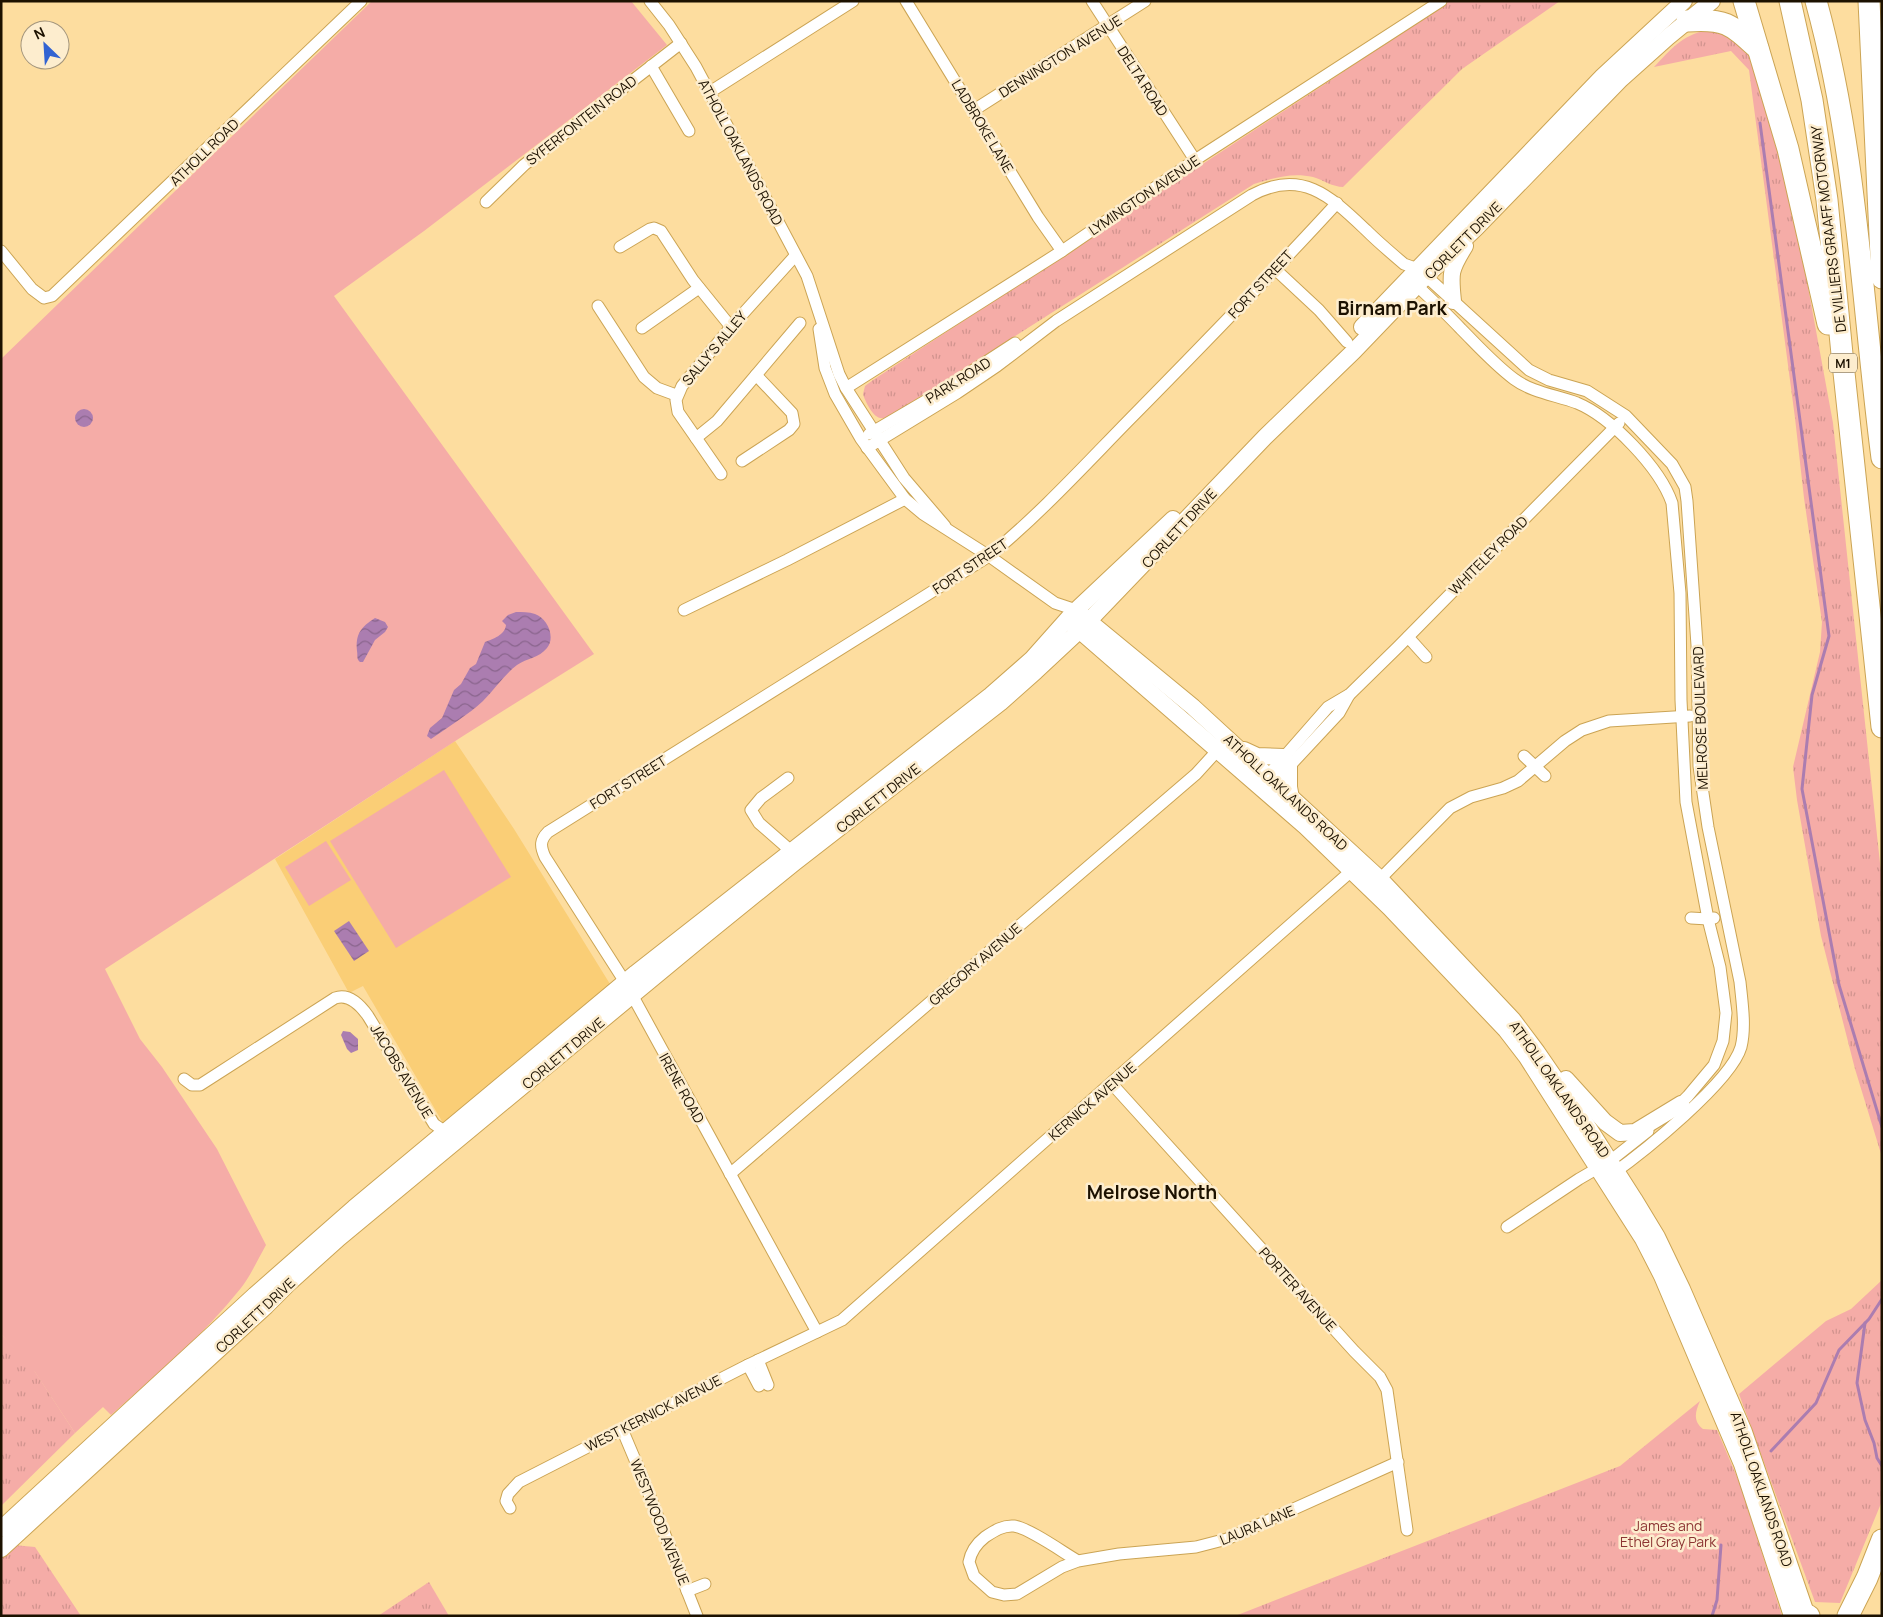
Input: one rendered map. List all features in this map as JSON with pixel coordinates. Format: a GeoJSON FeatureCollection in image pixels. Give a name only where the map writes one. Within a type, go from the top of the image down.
{"type":"FeatureCollection","features":[{"type":"Feature","properties":{"kind":"highway"},"geometry":{"type":"LineString","coordinates":[[1744,1],[1788,149],[1831,334],[1842,354]]}},
{"type":"Feature","properties":{"kind":"highway","name":"DE VILLIERS GRAAFF MOTORWAY"},"geometry":{"type":"LineString","coordinates":[[1790,1],[1812,100],[1822,166],[1882,726]]}},
{"type":"Feature","properties":{"kind":"highway","name":"M1"},"geometry":{"type":"LineString","coordinates":[[1816,1],[1829,49],[1849,164],[1882,458]]}},
{"type":"Feature","properties":{"kind":"highway"},"geometry":{"type":"LineString","coordinates":[[1869,1],[1882,278]]}},
{"type":"Feature","properties":{"kind":"highway"},"geometry":{"type":"LineString","coordinates":[[1685,11],[1709,20],[1726,23],[1741,32],[1759,49]]}},
{"type":"Feature","properties":{"kind":"highway"},"geometry":{"type":"LineString","coordinates":[[1854,1616],[1882,1540]]}},
{"type":"Feature","properties":{"kind":"highway"},"geometry":{"type":"LineString","coordinates":[[1848,1616],[1867,1578]]}},
{"type":"Feature","properties":{"kind":"main road","name":"CORLETT DRIVE"},"geometry":{"type":"LineString","coordinates":[[1,1529],[317,1239],[451,1136],[629,989],[791,851],[991,695],[1032,659],[1071,615],[1194,501],[1415,274],[1603,76],[1685,11],[1712,1]]}},
{"type":"Feature","properties":{"kind":"main road","name":"CORLETT DRIVE"},"geometry":{"type":"LineString","coordinates":[[629,989],[1000,703],[1084,626],[1265,437],[1354,351],[1415,274],[1477,227],[1685,11]]}},
{"type":"Feature","properties":{"kind":"main road"},"geometry":{"type":"LineString","coordinates":[[1453,301],[1451,270],[1477,227]]}},
{"type":"Feature","properties":{"kind":"main road","name":"ATHOLL OAKLANDS ROAD"},"geometry":{"type":"LineString","coordinates":[[1071,615],[1217,750],[1266,784],[1291,798],[1356,867],[1390,908],[1506,1030],[1526,1056],[1656,1237],[1682,1289],[1758,1468],[1804,1615]]}},
{"type":"Feature","properties":{"kind":"main road","name":"ATHOLL OAKLANDS ROAD"},"geometry":{"type":"LineString","coordinates":[[1084,626],[1167,685],[1236,745],[1266,784],[1306,827],[1356,867],[1380,879],[1513,1020],[1538,1052],[1607,1170]]}},
{"type":"Feature","properties":{"kind":"main road"},"geometry":{"type":"LineString","coordinates":[[1167,685],[1168,695],[1176,713]]}},
{"type":"Feature","properties":{"kind":"main road"},"geometry":{"type":"LineString","coordinates":[[1236,745],[1257,756],[1287,761],[1291,798]]}},
{"type":"Feature","properties":{"kind":"main road"},"geometry":{"type":"LineString","coordinates":[[1538,1052],[1604,1122],[1620,1133],[1634,1132],[1680,1104]]}},
{"type":"Feature","properties":{"kind":"main road","name":"CORLETT DRIVE"},"geometry":{"type":"LineString","coordinates":[[1,1549],[451,1136]]}},
{"type":"Feature","properties":{"kind":"street","name":"ATHOLL ROAD"},"geometry":{"type":"LineString","coordinates":[[1,250],[32,289],[44,298],[52,296],[360,1]]}},
{"type":"Feature","properties":{"kind":"street","name":"ATHOLL OAKLANDS ROAD"},"geometry":{"type":"LineString","coordinates":[[650,1],[681,43],[710,92],[807,276],[839,374],[846,388],[904,478],[945,526]]}},
{"type":"Feature","properties":{"kind":"street"},"geometry":{"type":"LineString","coordinates":[[710,92],[853,1]]}},
{"type":"Feature","properties":{"kind":"street","name":"LADBROKE LANE"},"geometry":{"type":"LineString","coordinates":[[906,1],[1038,217],[1062,251]]}},
{"type":"Feature","properties":{"kind":"street","name":"DELTA ROAD"},"geometry":{"type":"LineString","coordinates":[[1092,1],[1195,160]]}},
{"type":"Feature","properties":{"kind":"street","name":"DENNINGTON AVENUE"},"geometry":{"type":"LineString","coordinates":[[974,110],[1145,1]]}},
{"type":"Feature","properties":{"kind":"street","name":"LYMINGTON AVENUE"},"geometry":{"type":"LineString","coordinates":[[846,388],[1062,251],[1195,160],[1441,1]]}},
{"type":"Feature","properties":{"kind":"street","name":"SYFERFONTEIN ROAD"},"geometry":{"type":"LineString","coordinates":[[486,202],[524,165],[681,43]]}},
{"type":"Feature","properties":{"kind":"street"},"geometry":{"type":"LineString","coordinates":[[651,66],[689,131]]}},
{"type":"Feature","properties":{"kind":"street","name":"PARK ROAD"},"geometry":{"type":"LineString","coordinates":[[864,443],[1036,330],[1056,321],[1262,190],[1281,184],[1304,186],[1337,202],[1415,274]]}},
{"type":"Feature","properties":{"kind":"street","name":"FORT STREET"},"geometry":{"type":"LineString","coordinates":[[541,848],[543,837],[548,832],[989,556],[1018,533],[1275,269],[1337,202]]}},
{"type":"Feature","properties":{"kind":"street"},"geometry":{"type":"LineString","coordinates":[[620,247],[650,229],[657,229],[666,236],[699,288],[731,328]]}},
{"type":"Feature","properties":{"kind":"street","name":"SALLY'S ALLEY"},"geometry":{"type":"LineString","coordinates":[[721,474],[678,412],[676,395],[686,380],[795,256]]}},
{"type":"Feature","properties":{"kind":"street"},"geometry":{"type":"LineString","coordinates":[[1275,269],[1319,310],[1348,342]]}},
{"type":"Feature","properties":{"kind":"street","name":"MELROSE BOULEVARD"},"geometry":{"type":"LineString","coordinates":[[1415,274],[1453,301],[1529,370],[1549,380],[1587,391],[1626,416],[1672,464],[1685,487],[1695,599],[1699,766],[1703,802],[1740,982],[1742,1004],[1740,1048],[1728,1070],[1696,1105],[1607,1170]]}},
{"type":"Feature","properties":{"kind":"street","name":"MELROSE BOULEVARD"},"geometry":{"type":"LineString","coordinates":[[1415,274],[1492,360],[1524,386],[1590,409],[1614,428],[1657,473],[1669,493],[1672,503],[1680,593],[1682,717],[1688,825],[1726,1002],[1725,1032],[1720,1053],[1714,1065],[1680,1104],[1607,1170]]}},
{"type":"Feature","properties":{"kind":"street"},"geometry":{"type":"LineString","coordinates":[[642,328],[699,288]]}},
{"type":"Feature","properties":{"kind":"street"},"geometry":{"type":"LineString","coordinates":[[598,306],[644,377],[657,388],[676,395]]}},
{"type":"Feature","properties":{"kind":"street","name":"ATHOLL OAKLANDS ROAD"},"geometry":{"type":"LineString","coordinates":[[819,310],[819,336],[829,379],[864,443],[905,499],[923,514],[945,526],[989,556],[1071,615]]}},
{"type":"Feature","properties":{"kind":"street"},"geometry":{"type":"LineString","coordinates":[[696,438],[717,421],[800,324]]}},
{"type":"Feature","properties":{"kind":"street"},"geometry":{"type":"LineString","coordinates":[[742,461],[789,430],[794,424],[792,413],[756,375]]}},
{"type":"Feature","properties":{"kind":"street","name":"WHITELEY ROAD"},"geometry":{"type":"LineString","coordinates":[[1266,784],[1287,761],[1328,707],[1350,694],[1626,416]]}},
{"type":"Feature","properties":{"kind":"street"},"geometry":{"type":"LineString","coordinates":[[684,610],[787,560],[905,499]]}},
{"type":"Feature","properties":{"kind":"street"},"geometry":{"type":"LineString","coordinates":[[1408,637],[1426,657]]}},
{"type":"Feature","properties":{"kind":"street"},"geometry":{"type":"LineString","coordinates":[[1380,879],[1450,808],[1471,797],[1520,780],[1570,737],[1597,724],[1618,720],[1698,716]]}},
{"type":"Feature","properties":{"kind":"street","name":"GREGORY AVENUE"},"geometry":{"type":"LineString","coordinates":[[730,1174],[1196,774],[1217,750]]}},
{"type":"Feature","properties":{"kind":"street"},"geometry":{"type":"LineString","coordinates":[[1524,756],[1545,776]]}},
{"type":"Feature","properties":{"kind":"street"},"geometry":{"type":"LineString","coordinates":[[788,778],[761,798],[751,810],[759,823],[791,851]]}},
{"type":"Feature","properties":{"kind":"street","name":"IRENE ROAD"},"geometry":{"type":"LineString","coordinates":[[541,848],[629,989],[817,1332]]}},
{"type":"Feature","properties":{"kind":"street","name":"KERNICK AVENUE"},"geometry":{"type":"LineString","coordinates":[[817,1332],[834,1325],[853,1311],[1356,867]]}},
{"type":"Feature","properties":{"kind":"street"},"geometry":{"type":"LineString","coordinates":[[1691,918],[1708,920],[1725,915]]}},
{"type":"Feature","properties":{"kind":"street","name":"JACOBS AVENUE"},"geometry":{"type":"LineString","coordinates":[[184,1079],[192,1085],[200,1085],[335,998],[345,997],[360,1005],[434,1124],[451,1136]]}},
{"type":"Feature","properties":{"kind":"street","name":"PORTER AVENUE"},"geometry":{"type":"LineString","coordinates":[[1112,1084],[1380,1377],[1387,1390],[1407,1530]]}},
{"type":"Feature","properties":{"kind":"street"},"geometry":{"type":"LineString","coordinates":[[1506,1227],[1578,1179],[1607,1170]]}},
{"type":"Feature","properties":{"kind":"street","name":"WEST KERNICK AVENUE"},"geometry":{"type":"LineString","coordinates":[[510,1508],[506,1501],[508,1494],[519,1482],[817,1332]]}},
{"type":"Feature","properties":{"kind":"street"},"geometry":{"type":"LineString","coordinates":[[753,1363],[763,1385]]}},
{"type":"Feature","properties":{"kind":"street","name":"WESTWOOD AVENUE"},"geometry":{"type":"LineString","coordinates":[[622,1429],[697,1616]]}},
{"type":"Feature","properties":{"kind":"street","name":"LAURA LANE"},"geometry":{"type":"LineString","coordinates":[[1078,1561],[1014,1526],[1001,1527],[980,1540],[974,1547],[968,1562],[974,1576],[992,1592],[1004,1596],[1017,1594],[1062,1567],[1078,1561],[1119,1554],[1196,1547],[1227,1539],[1398,1462]]}},
{"type":"Feature","properties":{"kind":"street"},"geometry":{"type":"LineString","coordinates":[[687,1591],[705,1584]]}},
{"type":"Feature","properties":{"kind":"shaded area"},"geometry":{"type":"Polygon","coordinates":[[[455,741],[514,829],[610,984],[443,1123],[363,986],[349,993],[275,859],[455,741]]]}},
{"type":"Feature","properties":{"kind":"green space"},"geometry":{"type":"Polygon","coordinates":[[[372,1],[631,1],[667,45],[424,231],[334,296],[594,654],[463,736],[105,969],[140,1039],[162,1067],[217,1149],[266,1245],[241,1288],[195,1339],[111,1415],[103,1407],[75,1433],[35,1372],[1,1334],[1,359],[372,1]]]}},
{"type":"Feature","properties":{"kind":"green space"},"geometry":{"type":"Polygon","coordinates":[[[1448,1],[1560,1],[1462,69],[1343,187],[1332,185],[1313,177],[1298,175],[1290,175],[1254,184],[899,410],[880,418],[870,410],[863,394],[865,386],[873,380],[1334,78],[1448,1]]]}},
{"type":"Feature","properties":{"kind":"green space"},"geometry":{"type":"Polygon","coordinates":[[[1707,30],[1717,30],[1749,48],[1762,85],[1799,238],[1833,423],[1882,882],[1882,1157],[1855,1069],[1821,936],[1797,800],[1793,767],[1820,652],[1822,622],[1804,498],[1749,70],[1731,51],[1654,67],[1671,49],[1683,40],[1707,30]]]}},
{"type":"Feature","properties":{"kind":"green space"},"geometry":{"type":"Polygon","coordinates":[[[444,770],[511,877],[396,948],[330,841],[444,770]]]}},
{"type":"Feature","properties":{"kind":"green space"},"geometry":{"type":"Polygon","coordinates":[[[326,841],[351,880],[309,906],[285,867],[326,841]]]}},
{"type":"Feature","properties":{"kind":"green space"},"geometry":{"type":"Polygon","coordinates":[[[1882,1280],[1882,1501],[1840,1603],[1815,1602],[1739,1394],[1826,1321],[1851,1309],[1882,1280]]]}},
{"type":"Feature","properties":{"kind":"green space"},"geometry":{"type":"Polygon","coordinates":[[[1,1334],[30,1364],[75,1433],[1,1506],[1,1334]]]}},
{"type":"Feature","properties":{"kind":"green space","name":"James and Ethel Gray Park"},"geometry":{"type":"Polygon","coordinates":[[[1700,1401],[1696,1420],[1703,1429],[1717,1430],[1740,1484],[1782,1616],[1235,1616],[1620,1466],[1700,1401]]]}},
{"type":"Feature","properties":{"kind":"green space"},"geometry":{"type":"Polygon","coordinates":[[[13,1545],[35,1547],[81,1616],[1,1616],[1,1557],[13,1545]]]}},
{"type":"Feature","properties":{"kind":"green space"},"geometry":{"type":"Polygon","coordinates":[[[429,1582],[449,1616],[378,1616],[429,1582]]]}},
{"type":"Feature","properties":{"kind":"water"},"geometry":{"type":"Polygon","coordinates":[[[80,409],[88,409],[93,414],[91,425],[80,427],[75,422],[75,414],[80,409]]]}},
{"type":"Feature","properties":{"kind":"water"},"geometry":{"type":"Polygon","coordinates":[[[516,612],[533,613],[543,619],[549,628],[550,644],[540,654],[517,665],[477,706],[431,739],[427,736],[430,728],[442,718],[454,690],[461,684],[470,668],[476,664],[485,642],[501,634],[506,625],[502,621],[508,615],[516,612]]]}},
{"type":"Feature","properties":{"kind":"water"},"geometry":{"type":"Polygon","coordinates":[[[375,618],[385,622],[388,627],[375,640],[363,662],[360,662],[357,657],[358,635],[375,618]]]}},
{"type":"Feature","properties":{"kind":"water"},"geometry":{"type":"Polygon","coordinates":[[[349,921],[369,951],[354,961],[334,931],[349,921]]]}},
{"type":"Feature","properties":{"kind":"water"},"geometry":{"type":"Polygon","coordinates":[[[343,1031],[350,1032],[358,1039],[358,1050],[351,1053],[347,1049],[341,1035],[343,1031]]]}},
{"type":"Feature","properties":{"kind":"waterway"},"geometry":{"type":"LineString","coordinates":[[1760,123],[1829,636],[1812,695],[1802,789],[1839,985],[1882,1127]]}},
{"type":"Feature","properties":{"kind":"waterway"},"geometry":{"type":"LineString","coordinates":[[1771,1451],[1816,1403],[1839,1350],[1869,1319],[1882,1299]]}},
{"type":"Feature","properties":{"kind":"waterway"},"geometry":{"type":"LineString","coordinates":[[1865,1323],[1857,1383],[1865,1420],[1874,1443],[1877,1458],[1882,1466]]}},
{"type":"Feature","properties":{"kind":"waterway"},"geometry":{"type":"LineString","coordinates":[[1712,1616],[1717,1600],[1721,1545]]}},
{"type":"Feature","properties":{"kind":"district","name":"Birnam Park"},"geometry":{"type":"Point","coordinates":[1392,308]}},
{"type":"Feature","properties":{"kind":"district","name":"Melrose North"},"geometry":{"type":"Point","coordinates":[1152,1192]}}]}
